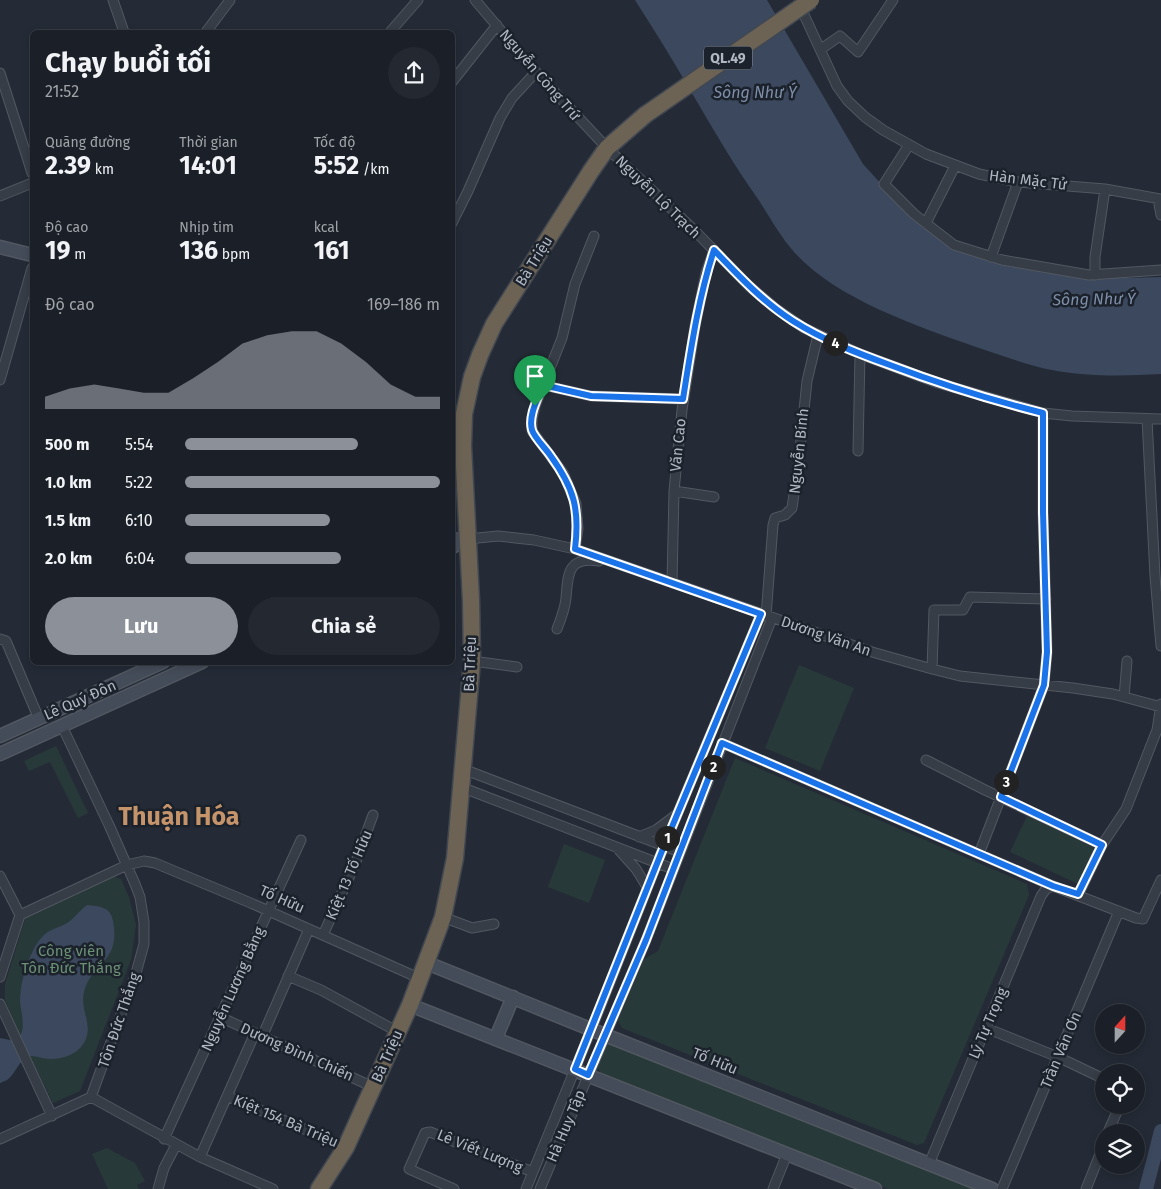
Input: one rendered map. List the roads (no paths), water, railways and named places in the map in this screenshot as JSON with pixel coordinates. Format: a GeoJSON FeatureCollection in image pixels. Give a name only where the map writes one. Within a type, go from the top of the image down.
{"type":"FeatureCollection","features":[{"type":"Feature","properties":{"kind":"highway","name":"QL.49"},"geometry":{"type":"LineString","coordinates":[[607,148],[645,115],[811,0]]}},
{"type":"Feature","properties":{"kind":"highway","name":"Bà Triệu"},"geometry":{"type":"LineString","coordinates":[[318,1189],[346,1147],[421,979],[443,917],[455,858],[472,661],[471,600],[460,540],[458,442],[472,377],[494,324],[607,148]]}},
{"type":"Feature","properties":{"kind":"main road"},"geometry":{"type":"LineString","coordinates":[[0,247],[30,254]]}},
{"type":"Feature","properties":{"kind":"main road","name":"Lê Quý Đôn"},"geometry":{"type":"LineString","coordinates":[[0,736],[157,665]]}},
{"type":"Feature","properties":{"kind":"main road","name":"Lê Quý Đôn"},"geometry":{"type":"LineString","coordinates":[[0,754],[195,665]]}},
{"type":"Feature","properties":{"kind":"main road"},"geometry":{"type":"LineString","coordinates":[[55,712],[62,726]]}},
{"type":"Feature","properties":{"kind":"main road","name":"Tố Hữu"},"geometry":{"type":"LineString","coordinates":[[427,962],[591,1030],[992,1189]]}},
{"type":"Feature","properties":{"kind":"main road"},"geometry":{"type":"LineString","coordinates":[[496,1038],[513,998]]}},
{"type":"Feature","properties":{"kind":"main road"},"geometry":{"type":"LineString","coordinates":[[410,1005],[875,1189]]}},
{"type":"Feature","properties":{"kind":"street"},"geometry":{"type":"LineString","coordinates":[[113,0],[123,30]]}},
{"type":"Feature","properties":{"kind":"street"},"geometry":{"type":"LineString","coordinates":[[208,30],[230,0]]}},
{"type":"Feature","properties":{"kind":"street"},"geometry":{"type":"LineString","coordinates":[[392,30],[418,0]]}},
{"type":"Feature","properties":{"kind":"street","name":"Nguyễn Công Trứ"},"geometry":{"type":"LineString","coordinates":[[475,0],[536,72],[607,148]]}},
{"type":"Feature","properties":{"kind":"street","name":"Hàn Mặc Tử"},"geometry":{"type":"LineString","coordinates":[[798,0],[837,86],[848,101],[883,130],[909,145],[926,154],[979,174],[1018,182],[1105,189],[1160,199]]}},
{"type":"Feature","properties":{"kind":"street"},"geometry":{"type":"LineString","coordinates":[[821,49],[840,36],[858,52],[893,0]]}},
{"type":"Feature","properties":{"kind":"street"},"geometry":{"type":"LineString","coordinates":[[455,78],[497,25]]}},
{"type":"Feature","properties":{"kind":"street"},"geometry":{"type":"LineString","coordinates":[[455,217],[500,118],[512,98],[536,72]]}},
{"type":"Feature","properties":{"kind":"street"},"geometry":{"type":"LineString","coordinates":[[0,74],[30,167]]}},
{"type":"Feature","properties":{"kind":"street"},"geometry":{"type":"LineString","coordinates":[[909,145],[884,184],[914,214],[954,245],[1011,262],[1095,275],[1161,270]]}},
{"type":"Feature","properties":{"kind":"street","name":"Nguyễn Lộ Trạch"},"geometry":{"type":"LineString","coordinates":[[607,148],[749,286],[775,308],[818,335],[860,354],[938,383],[1043,413],[1072,416],[1161,419]]}},
{"type":"Feature","properties":{"kind":"street"},"geometry":{"type":"LineString","coordinates":[[926,223],[955,166]]}},
{"type":"Feature","properties":{"kind":"street"},"geometry":{"type":"LineString","coordinates":[[992,257],[1018,182]]}},
{"type":"Feature","properties":{"kind":"street"},"geometry":{"type":"LineString","coordinates":[[0,196],[30,184]]}},
{"type":"Feature","properties":{"kind":"street"},"geometry":{"type":"LineString","coordinates":[[1095,275],[1095,257],[1105,189]]}},
{"type":"Feature","properties":{"kind":"street"},"geometry":{"type":"LineString","coordinates":[[1160,199],[1161,215]]}},
{"type":"Feature","properties":{"kind":"street"},"geometry":{"type":"LineString","coordinates":[[575,549],[578,528],[576,504],[563,473],[532,431],[532,418],[562,338],[575,284],[594,236]]}},
{"type":"Feature","properties":{"kind":"street","name":"Văn Cao"},"geometry":{"type":"LineString","coordinates":[[672,583],[674,491],[683,399],[706,273],[714,250]]}},
{"type":"Feature","properties":{"kind":"street"},"geometry":{"type":"LineString","coordinates":[[0,380],[30,275]]}},
{"type":"Feature","properties":{"kind":"street","name":"Nguyễn Bính"},"geometry":{"type":"LineString","coordinates":[[766,616],[772,525],[775,518],[785,515],[792,508],[807,380],[818,335]]}},
{"type":"Feature","properties":{"kind":"street"},"geometry":{"type":"LineString","coordinates":[[858,451],[860,354]]}},
{"type":"Feature","properties":{"kind":"street"},"geometry":{"type":"LineString","coordinates":[[543,385],[591,396],[683,399]]}},
{"type":"Feature","properties":{"kind":"street"},"geometry":{"type":"LineString","coordinates":[[979,854],[1044,685],[1047,652],[1043,512],[1043,413]]}},
{"type":"Feature","properties":{"kind":"street"},"geometry":{"type":"LineString","coordinates":[[1147,419],[1155,576],[1161,646]]}},
{"type":"Feature","properties":{"kind":"street"},"geometry":{"type":"LineString","coordinates":[[674,491],[714,497]]}},
{"type":"Feature","properties":{"kind":"street","name":"Dương Văn An"},"geometry":{"type":"LineString","coordinates":[[460,540],[498,536],[525,539],[575,549],[872,652],[932,669],[960,676],[1073,688],[1124,697],[1161,707]]}},
{"type":"Feature","properties":{"kind":"street"},"geometry":{"type":"LineString","coordinates":[[558,629],[567,596],[566,590],[570,571],[581,562],[588,560],[614,562]]}},
{"type":"Feature","properties":{"kind":"street"},"geometry":{"type":"LineString","coordinates":[[932,669],[934,610],[963,610],[970,596],[1046,599]]}},
{"type":"Feature","properties":{"kind":"street","name":"Hà Huy Tập"},"geometry":{"type":"LineString","coordinates":[[526,1189],[664,846],[729,691],[766,616]]}},
{"type":"Feature","properties":{"kind":"street","name":"Hà Huy Tập"},"geometry":{"type":"LineString","coordinates":[[540,1189],[680,852],[741,696],[766,616]]}},
{"type":"Feature","properties":{"kind":"street"},"geometry":{"type":"LineString","coordinates":[[0,639],[6,641],[40,719]]}},
{"type":"Feature","properties":{"kind":"street"},"geometry":{"type":"LineString","coordinates":[[472,661],[518,667]]}},
{"type":"Feature","properties":{"kind":"street"},"geometry":{"type":"LineString","coordinates":[[1124,697],[1127,661]]}},
{"type":"Feature","properties":{"kind":"street"},"geometry":{"type":"LineString","coordinates":[[729,691],[741,696]]}},
{"type":"Feature","properties":{"kind":"street"},"geometry":{"type":"LineString","coordinates":[[1078,894],[1102,845],[1126,810],[1157,730],[1161,701]]}},
{"type":"Feature","properties":{"kind":"street","name":"Tôn Đức Thắng"},"geometry":{"type":"LineString","coordinates":[[62,726],[127,865],[140,897],[144,922],[144,944],[136,973],[91,1097]]}},
{"type":"Feature","properties":{"kind":"street"},"geometry":{"type":"LineString","coordinates":[[722,743],[1053,886],[1078,894],[1136,918],[1142,919],[1161,880]]}},
{"type":"Feature","properties":{"kind":"street"},"geometry":{"type":"LineString","coordinates":[[926,760],[1102,845]]}},
{"type":"Feature","properties":{"kind":"street"},"geometry":{"type":"LineString","coordinates":[[463,770],[680,852]]}},
{"type":"Feature","properties":{"kind":"street"},"geometry":{"type":"LineString","coordinates":[[695,772],[708,780]]}},
{"type":"Feature","properties":{"kind":"street"},"geometry":{"type":"LineString","coordinates":[[461,787],[673,869]]}},
{"type":"Feature","properties":{"kind":"street","name":"Hà Huy Tập"},"geometry":{"type":"LineString","coordinates":[[639,837],[656,830],[678,813]]}},
{"type":"Feature","properties":{"kind":"street","name":"Kiệt 13 Tố Hữu"},"geometry":{"type":"LineString","coordinates":[[323,935],[355,864],[373,815]]}},
{"type":"Feature","properties":{"kind":"street","name":"Nguyễn Lương Bằng"},"geometry":{"type":"LineString","coordinates":[[164,1139],[301,840]]}},
{"type":"Feature","properties":{"kind":"street"},"geometry":{"type":"LineString","coordinates":[[615,846],[636,869],[647,887]]}},
{"type":"Feature","properties":{"kind":"street","name":"Tố Hữu"},"geometry":{"type":"LineString","coordinates":[[20,915],[134,862],[150,861],[421,979]]}},
{"type":"Feature","properties":{"kind":"street"},"geometry":{"type":"LineString","coordinates":[[0,876],[20,915],[0,977]]}},
{"type":"Feature","properties":{"kind":"street","name":"Lý Tự Trọng"},"geometry":{"type":"LineString","coordinates":[[928,1164],[1041,896],[1046,889],[1053,886]]}},
{"type":"Feature","properties":{"kind":"street","name":"Trần Văn Ơn"},"geometry":{"type":"LineString","coordinates":[[1002,1189],[1120,911]]}},
{"type":"Feature","properties":{"kind":"street"},"geometry":{"type":"LineString","coordinates":[[443,917],[472,928],[494,924]]}},
{"type":"Feature","properties":{"kind":"street"},"geometry":{"type":"LineString","coordinates":[[200,1157],[227,1096],[288,976],[309,929]]}},
{"type":"Feature","properties":{"kind":"street"},"geometry":{"type":"LineString","coordinates":[[288,976],[321,990],[398,1032]]}},
{"type":"Feature","properties":{"kind":"street"},"geometry":{"type":"LineString","coordinates":[[0,1004],[52,1116]]}},
{"type":"Feature","properties":{"kind":"street","name":"Dương Đình Chiến"},"geometry":{"type":"LineString","coordinates":[[220,1017],[373,1087]]}},
{"type":"Feature","properties":{"kind":"street"},"geometry":{"type":"LineString","coordinates":[[986,1028],[1058,1057],[1095,1075]]}},
{"type":"Feature","properties":{"kind":"street","name":"Kiệt 154 Bà Triệu"},"geometry":{"type":"LineString","coordinates":[[227,1096],[346,1147]]}},
{"type":"Feature","properties":{"kind":"street"},"geometry":{"type":"LineString","coordinates":[[0,1139],[91,1097],[164,1139],[273,1189]]}},
{"type":"Feature","properties":{"kind":"street","name":"Lê Viết Lượng"},"geometry":{"type":"LineString","coordinates":[[454,1189],[409,1169],[425,1133],[430,1132],[532,1172]]}},
{"type":"Feature","properties":{"kind":"street"},"geometry":{"type":"LineString","coordinates":[[158,1189],[164,1168],[176,1145]]}},
{"type":"Feature","properties":{"kind":"street"},"geometry":{"type":"LineString","coordinates":[[773,1189],[787,1154]]}},
{"type":"Feature","properties":{"kind":"street"},"geometry":{"type":"LineString","coordinates":[[1086,1189],[1095,1166]]}},
{"type":"Feature","properties":{"kind":"water","name":"Sông Như Ý"},"geometry":{"type":"Polygon","coordinates":[[[635,0],[767,0],[863,164],[893,197],[965,248],[1068,274],[1127,278],[1161,277],[1161,374],[1092,375],[1052,370],[1014,360],[904,320],[854,297],[832,284],[811,269],[779,233],[731,159],[635,0]]]}},
{"type":"Feature","properties":{"kind":"water"},"geometry":{"type":"Polygon","coordinates":[[[87,905],[100,907],[110,913],[113,921],[114,935],[113,945],[109,954],[93,974],[84,992],[83,999],[88,1026],[86,1040],[73,1053],[63,1057],[47,1059],[27,1057],[7,1080],[0,1083],[0,1038],[15,1041],[19,1038],[23,1028],[20,1001],[21,989],[25,970],[33,951],[45,934],[70,921],[87,905]]]}},
{"type":"Feature","properties":{"kind":"waterway"},"geometry":{"type":"LineString","coordinates":[[1146,1189],[1161,1131]]}},
{"type":"Feature","properties":{"kind":"district","name":"Thuận Hóa"},"geometry":{"type":"Point","coordinates":[179,817]}},
{"type":"Feature","properties":{"kind":"park label","name":"Công viên Tôn Đức Thắng"},"geometry":{"type":"Point","coordinates":[71,960]}}]}
